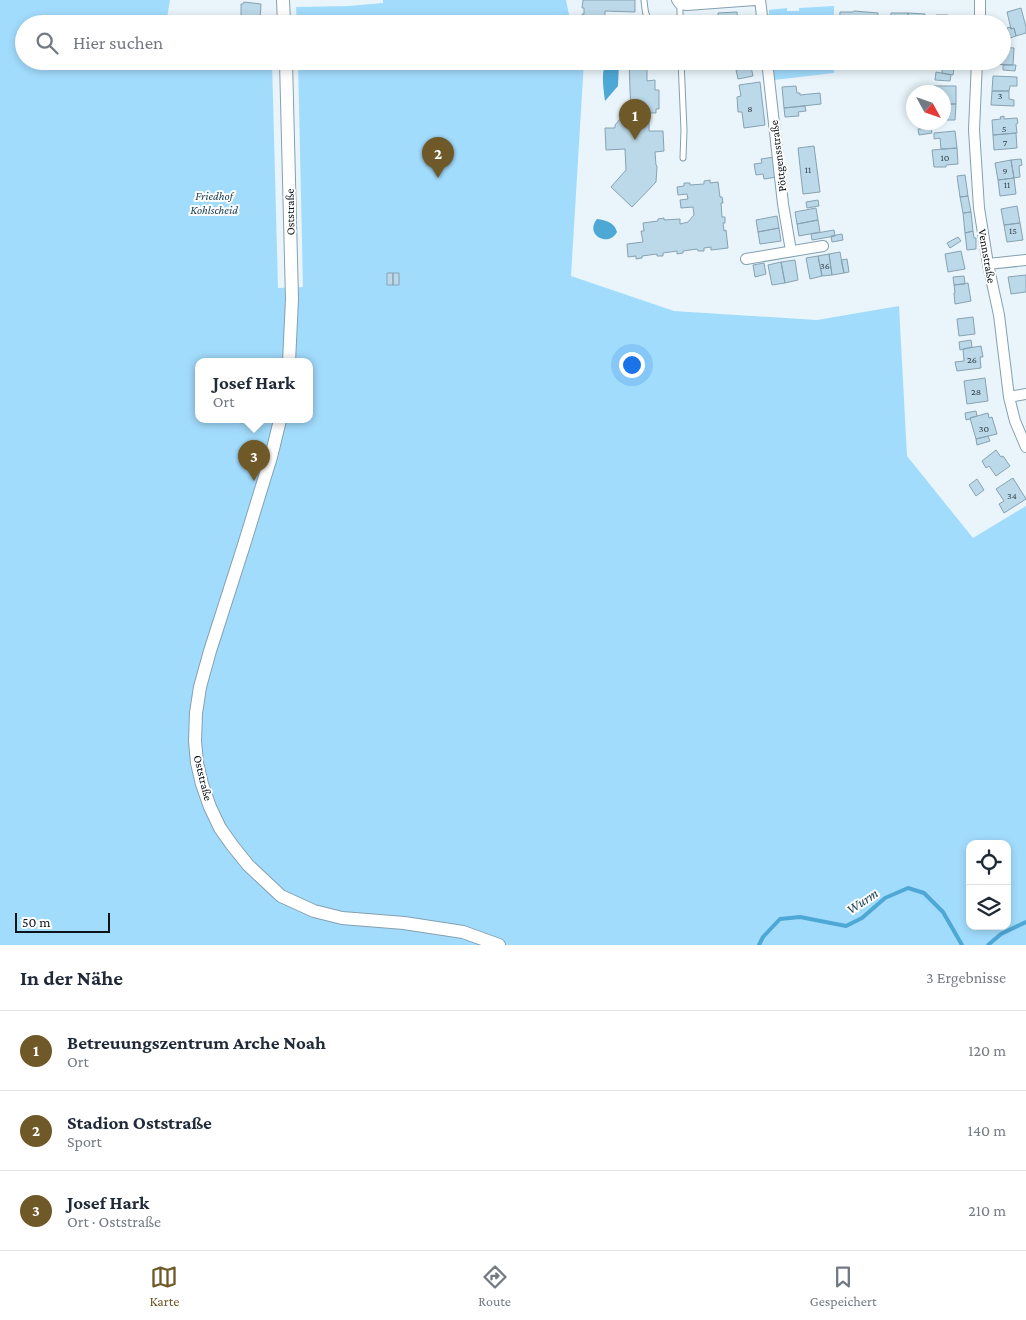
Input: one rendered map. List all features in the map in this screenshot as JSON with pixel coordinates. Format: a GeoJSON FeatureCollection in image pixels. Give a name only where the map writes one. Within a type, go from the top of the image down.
{"type":"FeatureCollection","features":[{"type":"Feature","properties":{"kind":"street"},"geometry":{"type":"LineString","coordinates":[[283,0],[284,15]]}},
{"type":"Feature","properties":{"kind":"street"},"geometry":{"type":"LineString","coordinates":[[678,2],[687,5],[698,5],[755,0]]}},
{"type":"Feature","properties":{"kind":"street"},"geometry":{"type":"LineString","coordinates":[[760,0],[762,15]]}},
{"type":"Feature","properties":{"kind":"street"},"geometry":{"type":"LineString","coordinates":[[980,0],[980,15]]}},
{"type":"Feature","properties":{"kind":"street","name":"Oststraße"},"geometry":{"type":"LineString","coordinates":[[286,70],[292,299],[289,358]]}},
{"type":"Feature","properties":{"kind":"street","name":"Pöttgensstraße"},"geometry":{"type":"LineString","coordinates":[[768,70],[791,251]]}},
{"type":"Feature","properties":{"kind":"street","name":"Vennstraße"},"geometry":{"type":"LineString","coordinates":[[977,70],[974,130],[979,208],[999,315],[1009,397],[1015,421],[1026,447]]}},
{"type":"Feature","properties":{"kind":"street"},"geometry":{"type":"LineString","coordinates":[[746,259],[823,246]]}},
{"type":"Feature","properties":{"kind":"street"},"geometry":{"type":"LineString","coordinates":[[988,264],[1026,260]]}},
{"type":"Feature","properties":{"kind":"street"},"geometry":{"type":"LineString","coordinates":[[1009,397],[1026,394]]}},
{"type":"Feature","properties":{"kind":"street","name":"Oststraße"},"geometry":{"type":"LineString","coordinates":[[279,423],[271,457],[200,687],[196,713],[195,741],[202,784],[210,807],[224,834],[248,865],[281,896],[289,900],[314,911],[342,918],[404,923],[464,932],[500,945]]}},
{"type":"Feature","properties":{"kind":"lane"},"geometry":{"type":"LineString","coordinates":[[644,0],[646,15]]}},
{"type":"Feature","properties":{"kind":"lane"},"geometry":{"type":"LineString","coordinates":[[678,2],[679,15]]}},
{"type":"Feature","properties":{"kind":"lane"},"geometry":{"type":"LineString","coordinates":[[681,70],[684,130],[683,158]]}},
{"type":"Feature","properties":{"kind":"green space","name":"Friedhof Kohlscheid"},"geometry":{"type":"Polygon","coordinates":[[[0,0],[170,0],[168,15],[15,15],[15,70],[272,70],[278,288],[303,287],[298,70],[583,70],[571,276],[674,311],[817,320],[899,306],[907,456],[973,538],[1026,506],[1026,945],[0,945],[0,0]]]}},
{"type":"Feature","properties":{"kind":"green space"},"geometry":{"type":"Polygon","coordinates":[[[383,0],[566,0],[569,15],[296,15],[296,7],[383,3],[383,0]]]}},
{"type":"Feature","properties":{"kind":"green space"},"geometry":{"type":"Polygon","coordinates":[[[834,6],[834,15],[767,15],[769,10],[787,8],[787,11],[799,11],[799,8],[834,6]]]}},
{"type":"Feature","properties":{"kind":"green space"},"geometry":{"type":"Polygon","coordinates":[[[773,70],[834,70],[834,73],[774,80],[773,70]]]}},
{"type":"Feature","properties":{"kind":"shaded area"},"geometry":{"type":"Polygon","coordinates":[[[604,70],[619,70],[618,86],[605,101],[603,86],[604,70]]]}},
{"type":"Feature","properties":{"kind":"shaded area"},"geometry":{"type":"Polygon","coordinates":[[[597,219],[607,221],[614,226],[617,232],[613,237],[609,239],[599,238],[594,230],[597,219]]]}},
{"type":"Feature","properties":{"kind":"building"},"geometry":{"type":"Polygon","coordinates":[[[583,0],[635,0],[635,12],[605,11],[605,15],[582,15],[584,14],[584,8],[582,8],[583,0]]]}},
{"type":"Feature","properties":{"kind":"building"},"geometry":{"type":"Polygon","coordinates":[[[244,2],[261,4],[260,15],[241,15],[241,4],[244,2]]]}},
{"type":"Feature","properties":{"kind":"building"},"geometry":{"type":"Polygon","coordinates":[[[1021,8],[1026,33],[1016,36],[1014,28],[1011,29],[1011,15],[1008,15],[1007,12],[1021,8]]]}},
{"type":"Feature","properties":{"kind":"building"},"geometry":{"type":"Polygon","coordinates":[[[737,12],[737,15],[718,15],[718,13],[737,12]]]}},
{"type":"Feature","properties":{"kind":"building"},"geometry":{"type":"Polygon","coordinates":[[[840,12],[878,13],[878,15],[840,15],[840,12]]]}},
{"type":"Feature","properties":{"kind":"building"},"geometry":{"type":"Polygon","coordinates":[[[891,13],[908,13],[908,15],[891,15],[891,13]]]}},
{"type":"Feature","properties":{"kind":"building"},"geometry":{"type":"Polygon","coordinates":[[[908,13],[925,14],[925,15],[908,15],[908,13]]]}},
{"type":"Feature","properties":{"kind":"building"},"geometry":{"type":"Polygon","coordinates":[[[1014,28],[1016,36],[1011,38],[1011,29],[1014,28]]]}},
{"type":"Feature","properties":{"kind":"building"},"geometry":{"type":"Polygon","coordinates":[[[1011,48],[1014,48],[1013,65],[1011,65],[1011,48]]]}},
{"type":"Feature","properties":{"kind":"building"},"geometry":{"type":"Polygon","coordinates":[[[1011,65],[1016,65],[1015,71],[1003,70],[1011,70],[1011,65]]]}},
{"type":"Feature","properties":{"kind":"building"},"geometry":{"type":"Polygon","coordinates":[[[629,70],[647,70],[647,81],[655,80],[655,90],[659,90],[659,109],[656,109],[656,113],[649,113],[649,131],[663,131],[664,151],[655,152],[657,166],[656,182],[632,207],[611,187],[626,170],[625,149],[606,150],[605,128],[615,128],[615,125],[621,118],[631,118],[629,70]]]}},
{"type":"Feature","properties":{"kind":"building"},"geometry":{"type":"Polygon","coordinates":[[[736,70],[752,70],[753,76],[738,79],[736,70]]]}},
{"type":"Feature","properties":{"kind":"building"},"geometry":{"type":"Polygon","coordinates":[[[942,70],[954,70],[953,75],[942,73],[942,70]]]}},
{"type":"Feature","properties":{"kind":"building"},"geometry":{"type":"Polygon","coordinates":[[[936,72],[951,75],[950,81],[935,80],[936,72]]]}},
{"type":"Feature","properties":{"kind":"building"},"geometry":{"type":"Polygon","coordinates":[[[993,76],[1017,77],[1017,86],[1010,86],[1009,91],[992,91],[993,76]]]}},
{"type":"Feature","properties":{"kind":"building"},"geometry":{"type":"Polygon","coordinates":[[[760,82],[765,125],[744,128],[742,112],[738,112],[737,97],[741,96],[739,85],[760,82]]]}},
{"type":"Feature","properties":{"kind":"building"},"geometry":{"type":"Polygon","coordinates":[[[796,86],[797,93],[800,93],[800,95],[820,93],[821,104],[784,108],[782,87],[796,86]]]}},
{"type":"Feature","properties":{"kind":"building"},"geometry":{"type":"Polygon","coordinates":[[[951,86],[956,86],[956,104],[951,104],[951,86]]]}},
{"type":"Feature","properties":{"kind":"building"},"geometry":{"type":"Polygon","coordinates":[[[992,91],[1009,91],[1009,99],[1014,100],[1014,106],[991,105],[992,91]]]}},
{"type":"Feature","properties":{"kind":"building"},"geometry":{"type":"Polygon","coordinates":[[[951,104],[956,104],[955,120],[951,120],[951,104]]]}},
{"type":"Feature","properties":{"kind":"building"},"geometry":{"type":"Polygon","coordinates":[[[805,106],[806,111],[798,112],[799,116],[785,117],[784,108],[805,106]]]}},
{"type":"Feature","properties":{"kind":"building"},"geometry":{"type":"Polygon","coordinates":[[[1004,116],[1004,119],[1017,118],[1017,133],[993,135],[992,120],[1001,119],[1000,117],[1004,116]]]}},
{"type":"Feature","properties":{"kind":"building"},"geometry":{"type":"Polygon","coordinates":[[[918,130],[931,130],[932,133],[919,135],[918,130]]]}},
{"type":"Feature","properties":{"kind":"building"},"geometry":{"type":"Polygon","coordinates":[[[955,131],[957,148],[941,149],[940,138],[934,139],[934,133],[955,131]]]}},
{"type":"Feature","properties":{"kind":"building"},"geometry":{"type":"Polygon","coordinates":[[[1016,133],[1017,148],[994,150],[993,135],[1016,133]]]}},
{"type":"Feature","properties":{"kind":"building"},"geometry":{"type":"Polygon","coordinates":[[[814,146],[820,192],[803,194],[798,148],[814,146]]]}},
{"type":"Feature","properties":{"kind":"building"},"geometry":{"type":"Polygon","coordinates":[[[957,148],[958,164],[934,167],[932,150],[957,148]]]}},
{"type":"Feature","properties":{"kind":"building"},"geometry":{"type":"Polygon","coordinates":[[[774,157],[777,177],[764,179],[763,174],[756,175],[754,164],[762,163],[761,159],[774,157]]]}},
{"type":"Feature","properties":{"kind":"building"},"geometry":{"type":"Polygon","coordinates":[[[1021,159],[1022,165],[1019,166],[1020,177],[1014,178],[1011,160],[1021,159]]]}},
{"type":"Feature","properties":{"kind":"building"},"geometry":{"type":"Polygon","coordinates":[[[1011,160],[1014,178],[998,180],[995,163],[1011,160]]]}},
{"type":"Feature","properties":{"kind":"building"},"geometry":{"type":"Polygon","coordinates":[[[965,175],[968,196],[960,197],[957,176],[965,175]]]}},
{"type":"Feature","properties":{"kind":"building"},"geometry":{"type":"Polygon","coordinates":[[[1014,178],[1016,194],[1000,196],[998,180],[1014,178]]]}},
{"type":"Feature","properties":{"kind":"building"},"geometry":{"type":"Polygon","coordinates":[[[710,180],[710,183],[718,182],[720,197],[722,197],[722,217],[725,217],[725,223],[723,223],[724,231],[726,230],[728,248],[711,250],[711,247],[704,248],[704,251],[698,251],[697,249],[677,254],[677,251],[663,253],[663,256],[657,256],[657,254],[642,256],[642,258],[636,259],[636,256],[628,257],[627,244],[643,242],[641,231],[644,231],[643,223],[658,221],[658,219],[664,218],[664,220],[680,219],[680,224],[688,222],[694,215],[693,207],[681,208],[680,200],[688,199],[687,194],[678,195],[677,187],[684,186],[684,183],[690,183],[690,185],[704,184],[704,181],[710,180]]]}},
{"type":"Feature","properties":{"kind":"building"},"geometry":{"type":"Polygon","coordinates":[[[968,196],[971,212],[963,213],[960,197],[968,196]]]}},
{"type":"Feature","properties":{"kind":"building"},"geometry":{"type":"Polygon","coordinates":[[[818,200],[819,206],[807,208],[806,202],[818,200]]]}},
{"type":"Feature","properties":{"kind":"building"},"geometry":{"type":"Polygon","coordinates":[[[1017,206],[1020,223],[1004,225],[1001,209],[1017,206]]]}},
{"type":"Feature","properties":{"kind":"building"},"geometry":{"type":"Polygon","coordinates":[[[816,208],[818,220],[797,224],[795,212],[816,208]]]}},
{"type":"Feature","properties":{"kind":"building"},"geometry":{"type":"Polygon","coordinates":[[[971,212],[973,231],[965,233],[963,213],[971,212]]]}},
{"type":"Feature","properties":{"kind":"building"},"geometry":{"type":"Polygon","coordinates":[[[777,216],[779,228],[758,232],[756,220],[777,216]]]}},
{"type":"Feature","properties":{"kind":"building"},"geometry":{"type":"Polygon","coordinates":[[[818,220],[820,232],[799,236],[797,224],[818,220]]]}},
{"type":"Feature","properties":{"kind":"building"},"geometry":{"type":"Polygon","coordinates":[[[1020,223],[1023,240],[1007,242],[1004,225],[1020,223]]]}},
{"type":"Feature","properties":{"kind":"building"},"geometry":{"type":"Polygon","coordinates":[[[779,228],[781,241],[760,244],[758,232],[779,228]]]}},
{"type":"Feature","properties":{"kind":"building"},"geometry":{"type":"Polygon","coordinates":[[[834,230],[835,236],[812,240],[811,234],[834,230]]]}},
{"type":"Feature","properties":{"kind":"building"},"geometry":{"type":"Polygon","coordinates":[[[973,231],[974,238],[976,238],[976,249],[967,250],[965,233],[973,231]]]}},
{"type":"Feature","properties":{"kind":"building"},"geometry":{"type":"Polygon","coordinates":[[[842,234],[843,240],[832,242],[831,236],[842,234]]]}},
{"type":"Feature","properties":{"kind":"building"},"geometry":{"type":"Polygon","coordinates":[[[958,237],[961,241],[950,248],[947,243],[958,237]]]}},
{"type":"Feature","properties":{"kind":"building"},"geometry":{"type":"Polygon","coordinates":[[[961,251],[965,269],[948,272],[945,254],[961,251]]]}},
{"type":"Feature","properties":{"kind":"building"},"geometry":{"type":"Polygon","coordinates":[[[840,252],[844,273],[832,275],[829,254],[840,252]]]}},
{"type":"Feature","properties":{"kind":"building"},"geometry":{"type":"Polygon","coordinates":[[[829,254],[832,275],[822,276],[818,256],[829,254]]]}},
{"type":"Feature","properties":{"kind":"building"},"geometry":{"type":"Polygon","coordinates":[[[818,256],[822,276],[810,279],[806,258],[818,256]]]}},
{"type":"Feature","properties":{"kind":"building"},"geometry":{"type":"Polygon","coordinates":[[[847,259],[849,272],[844,273],[841,260],[847,259]]]}},
{"type":"Feature","properties":{"kind":"building"},"geometry":{"type":"Polygon","coordinates":[[[795,260],[798,280],[785,283],[781,262],[795,260]]]}},
{"type":"Feature","properties":{"kind":"building"},"geometry":{"type":"Polygon","coordinates":[[[781,262],[785,283],[772,285],[768,265],[781,262]]]}},
{"type":"Feature","properties":{"kind":"building"},"geometry":{"type":"Polygon","coordinates":[[[764,263],[766,274],[755,277],[753,265],[764,263]]]}},
{"type":"Feature","properties":{"kind":"building"},"geometry":{"type":"Polygon","coordinates":[[[387,273],[393,273],[393,285],[387,285],[387,273]]]}},
{"type":"Feature","properties":{"kind":"building"},"geometry":{"type":"Polygon","coordinates":[[[393,273],[399,273],[399,285],[393,285],[393,273]]]}},
{"type":"Feature","properties":{"kind":"building"},"geometry":{"type":"Polygon","coordinates":[[[1026,275],[1026,292],[1011,294],[1008,277],[1026,275]]]}},
{"type":"Feature","properties":{"kind":"building"},"geometry":{"type":"Polygon","coordinates":[[[964,276],[965,284],[954,285],[953,277],[964,276]]]}},
{"type":"Feature","properties":{"kind":"building"},"geometry":{"type":"Polygon","coordinates":[[[968,283],[971,301],[955,304],[954,285],[968,283]]]}},
{"type":"Feature","properties":{"kind":"building"},"geometry":{"type":"Polygon","coordinates":[[[973,317],[975,334],[959,336],[957,319],[973,317]]]}},
{"type":"Feature","properties":{"kind":"building"},"geometry":{"type":"Polygon","coordinates":[[[971,340],[972,347],[960,350],[959,342],[971,340]]]}},
{"type":"Feature","properties":{"kind":"building"},"geometry":{"type":"Polygon","coordinates":[[[981,346],[983,357],[980,357],[981,368],[957,371],[955,362],[964,361],[963,349],[981,346]]]}},
{"type":"Feature","properties":{"kind":"building"},"geometry":{"type":"Polygon","coordinates":[[[985,378],[988,401],[967,404],[964,381],[985,378]]]}},
{"type":"Feature","properties":{"kind":"building"},"geometry":{"type":"Polygon","coordinates":[[[976,411],[977,416],[966,420],[965,413],[976,411]]]}},
{"type":"Feature","properties":{"kind":"building"},"geometry":{"type":"Polygon","coordinates":[[[988,413],[989,418],[992,417],[997,434],[976,439],[970,418],[988,413]]]}},
{"type":"Feature","properties":{"kind":"building"},"geometry":{"type":"Polygon","coordinates":[[[988,436],[990,441],[977,445],[976,439],[988,436]]]}},
{"type":"Feature","properties":{"kind":"building"},"geometry":{"type":"Polygon","coordinates":[[[996,450],[1010,466],[996,476],[989,466],[986,468],[982,461],[996,450]]]}},
{"type":"Feature","properties":{"kind":"building"},"geometry":{"type":"Polygon","coordinates":[[[1013,478],[1026,499],[1004,513],[999,504],[1004,501],[996,489],[1013,478]]]}},
{"type":"Feature","properties":{"kind":"building"},"geometry":{"type":"Polygon","coordinates":[[[977,479],[984,490],[976,496],[969,485],[977,479]]]}},
{"type":"Feature","properties":{"kind":"waterway","name":"Wurm"},"geometry":{"type":"LineString","coordinates":[[759,945],[763,937],[780,919],[800,917],[846,926],[862,918],[885,898],[908,888],[924,893],[943,912],[962,945]]}},
{"type":"Feature","properties":{"kind":"waterway","name":"Wurm"},"geometry":{"type":"LineString","coordinates":[[988,945],[1001,934],[1026,922]]}},
{"type":"Feature","properties":{"kind":"place","name":"Betreuungszentrum Arche Noah"},"geometry":{"type":"Point","coordinates":[635,140]}},
{"type":"Feature","properties":{"kind":"place","name":"Stadion Oststraße"},"geometry":{"type":"Point","coordinates":[438,178]}},
{"type":"Feature","properties":{"kind":"place","name":"Josef Hark"},"geometry":{"type":"Point","coordinates":[254,481]}}]}
